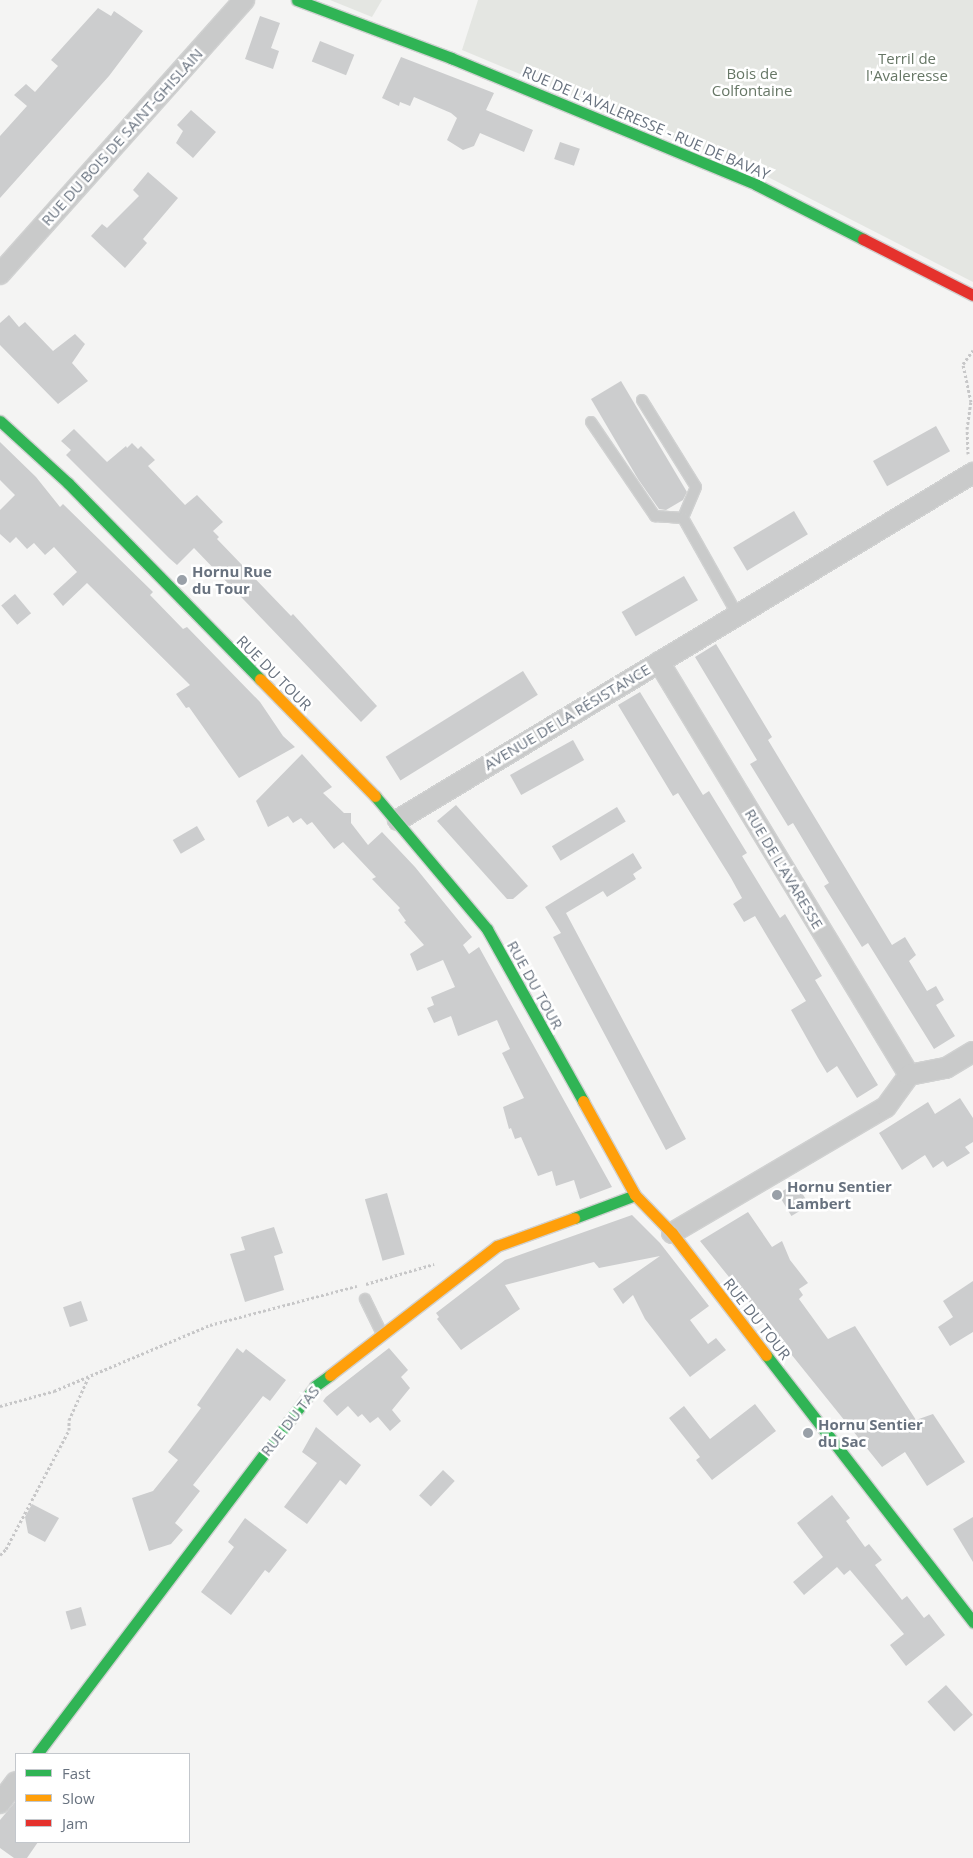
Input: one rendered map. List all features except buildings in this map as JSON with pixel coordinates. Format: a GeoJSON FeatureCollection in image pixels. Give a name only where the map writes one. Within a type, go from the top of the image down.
{"type":"FeatureCollection","features":[{"type":"Feature","properties":{"kind":"street","name":"RUE DU BOIS DE SAINT-GHISLAIN"},"geometry":{"type":"LineString","coordinates":[[0,274],[244,0]]}},
{"type":"Feature","properties":{"kind":"street","name":"RUE DE L'AVALERESSE - RUE DE BAVAY"},"geometry":{"type":"LineString","coordinates":[[297,0],[451,58],[757,185],[973,295]]}},
{"type":"Feature","properties":{"kind":"street","name":"RUE DU TOUR"},"geometry":{"type":"LineString","coordinates":[[0,422],[68,483],[398,820],[487,929],[635,1195],[672,1233],[973,1622]]}},
{"type":"Feature","properties":{"kind":"street","name":"AVENUE DE LA RÉSISTANCE"},"geometry":{"type":"LineString","coordinates":[[398,820],[973,473]]}},
{"type":"Feature","properties":{"kind":"street","name":"RUE DE L'AVARESSE"},"geometry":{"type":"LineString","coordinates":[[659,662],[909,1076]]}},
{"type":"Feature","properties":{"kind":"street"},"geometry":{"type":"LineString","coordinates":[[672,1233],[886,1107],[909,1076],[946,1068],[973,1052]]}},
{"type":"Feature","properties":{"kind":"street","name":"RUE DU TAS"},"geometry":{"type":"LineString","coordinates":[[38,1753],[314,1386],[497,1246],[635,1195]]}},
{"type":"Feature","properties":{"kind":"street"},"geometry":{"type":"LineString","coordinates":[[0,1803],[15,1783]]}},
{"type":"Feature","properties":{"kind":"lane"},"geometry":{"type":"LineString","coordinates":[[642,400],[696,487],[683,518]]}},
{"type":"Feature","properties":{"kind":"lane"},"geometry":{"type":"LineString","coordinates":[[592,422],[655,516],[683,518]]}},
{"type":"Feature","properties":{"kind":"lane"},"geometry":{"type":"LineString","coordinates":[[683,518],[737,614]]}},
{"type":"Feature","properties":{"kind":"lane"},"geometry":{"type":"LineString","coordinates":[[365,1299],[382,1334]]}},
{"type":"Feature","properties":{"kind":"path"},"geometry":{"type":"LineString","coordinates":[[973,350],[963,364],[971,402],[968,453],[973,461]]}},
{"type":"Feature","properties":{"kind":"path"},"geometry":{"type":"LineString","coordinates":[[0,1406],[54,1391],[210,1325],[263,1313],[441,1262]]}},
{"type":"Feature","properties":{"kind":"path"},"geometry":{"type":"LineString","coordinates":[[0,1555],[6,1550],[69,1430],[70,1420],[90,1376]]}},
{"type":"Feature","properties":{"kind":"green space"},"geometry":{"type":"Polygon","coordinates":[[[330,0],[382,0],[372,17],[330,0]]]}},
{"type":"Feature","properties":{"kind":"green space","name":"Bois de Colfontaine"},"geometry":{"type":"Polygon","coordinates":[[[478,0],[973,0],[973,282],[766,176],[462,50],[478,0]]]}},
{"type":"Feature","properties":{"kind":"traffic: fast"},"geometry":{"type":"LineString","coordinates":[[297,0],[451,58],[757,185],[863,239]]}},
{"type":"Feature","properties":{"kind":"traffic: fast"},"geometry":{"type":"LineString","coordinates":[[0,421],[68,483],[260,679]]}},
{"type":"Feature","properties":{"kind":"traffic: fast"},"geometry":{"type":"LineString","coordinates":[[375,796],[487,929],[583,1101]]}},
{"type":"Feature","properties":{"kind":"traffic: fast"},"geometry":{"type":"LineString","coordinates":[[574,1218],[635,1195]]}},
{"type":"Feature","properties":{"kind":"traffic: fast"},"geometry":{"type":"LineString","coordinates":[[766,1355],[973,1622]]}},
{"type":"Feature","properties":{"kind":"traffic: fast"},"geometry":{"type":"LineString","coordinates":[[38,1753],[315,1386],[330,1375]]}},
{"type":"Feature","properties":{"kind":"traffic: slow"},"geometry":{"type":"LineString","coordinates":[[260,679],[375,796]]}},
{"type":"Feature","properties":{"kind":"traffic: slow"},"geometry":{"type":"LineString","coordinates":[[583,1101],[635,1195],[672,1233],[766,1355]]}},
{"type":"Feature","properties":{"kind":"traffic: slow"},"geometry":{"type":"LineString","coordinates":[[330,1375],[497,1246],[574,1218]]}},
{"type":"Feature","properties":{"kind":"traffic: jam"},"geometry":{"type":"LineString","coordinates":[[863,239],[973,295]]}},
{"type":"Feature","properties":{"kind":"place","name":"Hornu Rue du Tour"},"geometry":{"type":"Point","coordinates":[182,580]}},
{"type":"Feature","properties":{"kind":"place","name":"Hornu Sentier Lambert"},"geometry":{"type":"Point","coordinates":[777,1195]}},
{"type":"Feature","properties":{"kind":"place","name":"Hornu Sentier du Sac"},"geometry":{"type":"Point","coordinates":[808,1433]}},
{"type":"Feature","properties":{"kind":"park label","name":"Terril de l'Avaleresse"},"geometry":{"type":"Point","coordinates":[907,66]}}]}
